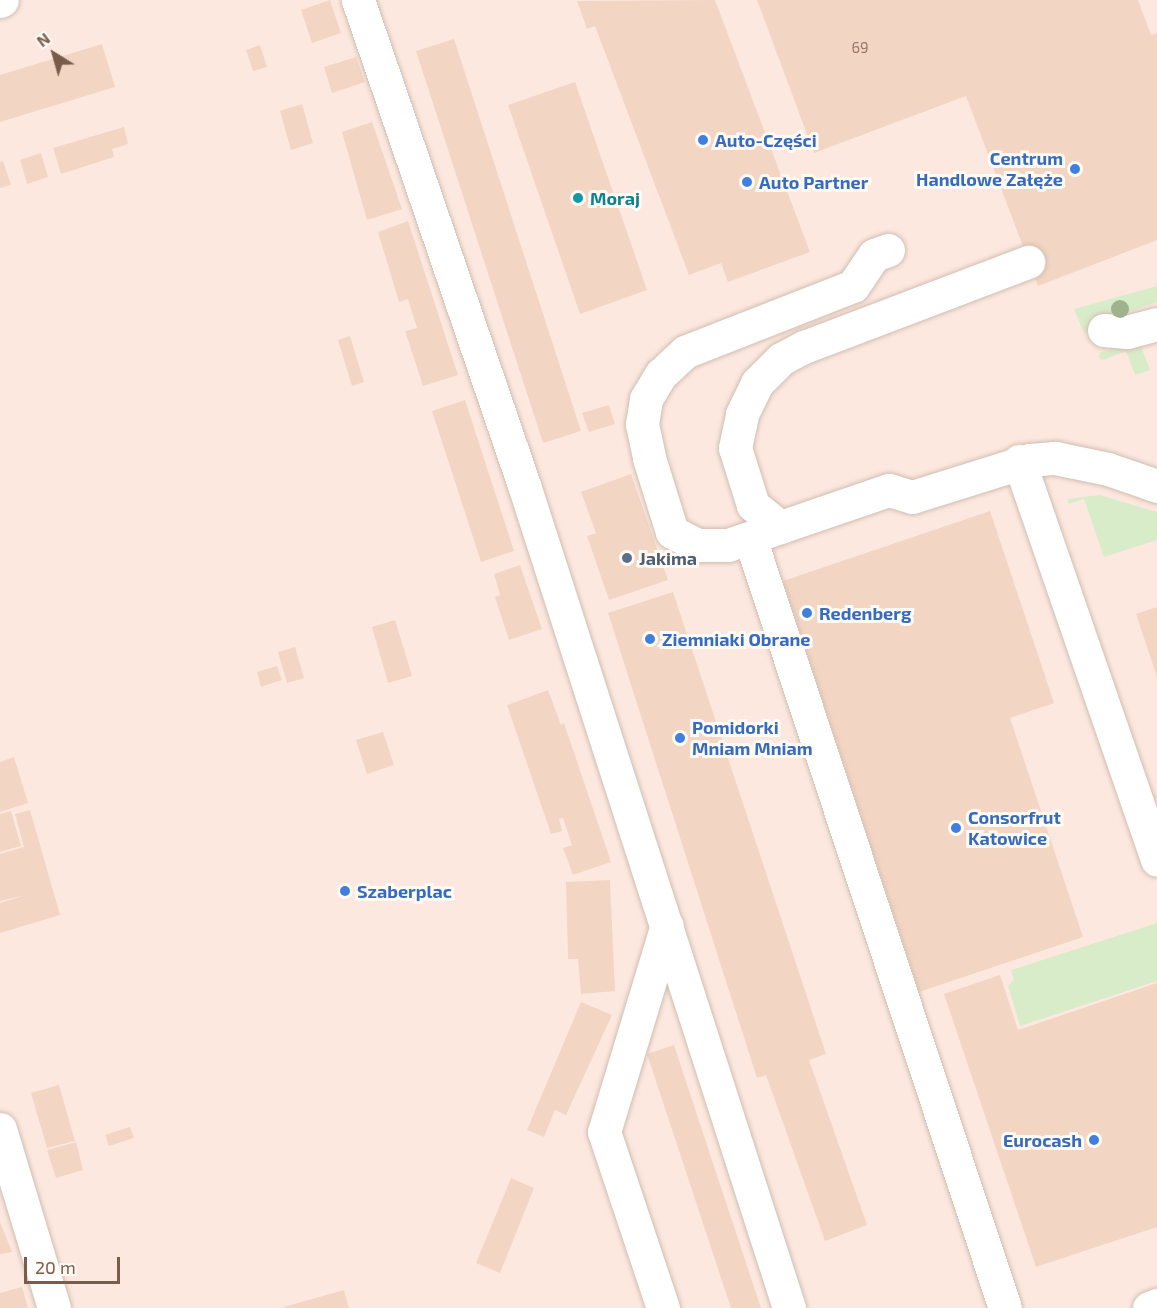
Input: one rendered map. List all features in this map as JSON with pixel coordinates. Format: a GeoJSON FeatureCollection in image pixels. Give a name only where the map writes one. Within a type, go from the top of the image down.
{"type":"FeatureCollection","features":[{"type":"Feature","properties":{"kind":"lane"},"geometry":{"type":"LineString","coordinates":[[358,0],[524,485],[789,1308]]}},
{"type":"Feature","properties":{"kind":"lane"},"geometry":{"type":"LineString","coordinates":[[888,250],[874,255],[853,286],[685,352],[661,374],[646,399],[642,424],[648,458],[672,532],[697,546],[728,545],[889,490],[912,497],[1019,461],[1055,458],[1108,469],[1157,486]]}},
{"type":"Feature","properties":{"kind":"lane"},"geometry":{"type":"LineString","coordinates":[[780,527],[753,505],[735,448],[742,414],[757,383],[781,359],[1028,262]]}},
{"type":"Feature","properties":{"kind":"lane"},"geometry":{"type":"LineString","coordinates":[[1104,330],[1127,332],[1157,324]]}},
{"type":"Feature","properties":{"kind":"lane"},"geometry":{"type":"LineString","coordinates":[[1019,461],[1157,860]]}},
{"type":"Feature","properties":{"kind":"lane"},"geometry":{"type":"LineString","coordinates":[[750,538],[1005,1308]]}},
{"type":"Feature","properties":{"kind":"lane"},"geometry":{"type":"LineString","coordinates":[[663,1308],[604,1132],[667,926]]}},
{"type":"Feature","properties":{"kind":"lane"},"geometry":{"type":"LineString","coordinates":[[0,1129],[54,1308]]}},
{"type":"Feature","properties":{"kind":"lane"},"geometry":{"type":"LineString","coordinates":[[1149,1308],[1157,1305]]}},
{"type":"Feature","properties":{"kind":"shaded area"},"geometry":{"type":"Polygon","coordinates":[[[0,0],[1157,0],[1157,1308],[0,1308],[0,0]]]}},
{"type":"Feature","properties":{"kind":"green space"},"geometry":{"type":"Polygon","coordinates":[[[1157,286],[1157,302],[1095,324],[1084,333],[1074,309],[1157,286]]]}},
{"type":"Feature","properties":{"kind":"green space"},"geometry":{"type":"Polygon","coordinates":[[[1138,339],[1150,370],[1135,375],[1126,351],[1103,360],[1098,357],[1100,353],[1138,339]]]}},
{"type":"Feature","properties":{"kind":"green space"},"geometry":{"type":"Polygon","coordinates":[[[1100,495],[1157,512],[1157,540],[1104,557],[1084,499],[1069,504],[1067,499],[1100,495]]]}},
{"type":"Feature","properties":{"kind":"green space"},"geometry":{"type":"Polygon","coordinates":[[[1157,923],[1157,981],[1020,1026],[1008,986],[1014,980],[1011,970],[1157,923]]]}},
{"type":"Feature","properties":{"kind":"building"},"geometry":{"type":"Polygon","coordinates":[[[330,0],[341,33],[312,43],[301,10],[330,0]]]}},
{"type":"Feature","properties":{"kind":"building","name":"Auto-Części"},"geometry":{"type":"Polygon","coordinates":[[[715,0],[810,252],[728,282],[721,263],[689,275],[595,26],[587,29],[577,1],[715,0]]]}},
{"type":"Feature","properties":{"kind":"building","name":"Centrum Handlowe Załęże"},"geometry":{"type":"Polygon","coordinates":[[[757,0],[1138,0],[1151,35],[1157,33],[1157,240],[1038,286],[966,96],[814,153],[757,0]]]}},
{"type":"Feature","properties":{"kind":"building"},"geometry":{"type":"Polygon","coordinates":[[[454,39],[581,431],[543,443],[416,51],[454,39]]]}},
{"type":"Feature","properties":{"kind":"building"},"geometry":{"type":"Polygon","coordinates":[[[102,44],[115,87],[0,122],[0,75],[102,44]]]}},
{"type":"Feature","properties":{"kind":"building"},"geometry":{"type":"Polygon","coordinates":[[[260,45],[267,67],[253,71],[246,50],[260,45]]]}},
{"type":"Feature","properties":{"kind":"building"},"geometry":{"type":"Polygon","coordinates":[[[356,57],[365,82],[332,93],[324,67],[356,57]]]}},
{"type":"Feature","properties":{"kind":"building","name":"Moraj"},"geometry":{"type":"Polygon","coordinates":[[[575,82],[647,290],[580,314],[508,105],[575,82]]]}},
{"type":"Feature","properties":{"kind":"building"},"geometry":{"type":"Polygon","coordinates":[[[302,104],[313,143],[291,150],[280,111],[302,104]]]}},
{"type":"Feature","properties":{"kind":"building"},"geometry":{"type":"Polygon","coordinates":[[[372,122],[402,209],[367,220],[342,132],[372,122]]]}},
{"type":"Feature","properties":{"kind":"building"},"geometry":{"type":"Polygon","coordinates":[[[124,127],[128,144],[112,149],[114,157],[61,174],[53,148],[124,127]]]}},
{"type":"Feature","properties":{"kind":"building"},"geometry":{"type":"Polygon","coordinates":[[[41,153],[48,177],[27,184],[20,160],[41,153]]]}},
{"type":"Feature","properties":{"kind":"building"},"geometry":{"type":"Polygon","coordinates":[[[3,161],[11,185],[0,188],[0,162],[3,161]]]}},
{"type":"Feature","properties":{"kind":"building"},"geometry":{"type":"Polygon","coordinates":[[[408,221],[458,375],[423,386],[405,331],[417,328],[408,299],[399,302],[378,232],[408,221]]]}},
{"type":"Feature","properties":{"kind":"building"},"geometry":{"type":"Polygon","coordinates":[[[350,336],[364,382],[352,386],[338,340],[350,336]]]}},
{"type":"Feature","properties":{"kind":"building"},"geometry":{"type":"Polygon","coordinates":[[[465,400],[514,551],[481,562],[432,411],[465,400]]]}},
{"type":"Feature","properties":{"kind":"building"},"geometry":{"type":"Polygon","coordinates":[[[609,405],[615,424],[589,432],[582,413],[609,405]]]}},
{"type":"Feature","properties":{"kind":"building","name":"Jakima"},"geometry":{"type":"Polygon","coordinates":[[[631,474],[668,580],[609,600],[587,536],[596,533],[581,492],[631,474]]]}},
{"type":"Feature","properties":{"kind":"building","name":"Consorfrut Katowice"},"geometry":{"type":"Polygon","coordinates":[[[990,511],[1054,703],[1010,718],[1083,937],[919,992],[783,581],[990,511]]]}},
{"type":"Feature","properties":{"kind":"building"},"geometry":{"type":"Polygon","coordinates":[[[520,565],[542,629],[509,640],[495,597],[500,595],[494,574],[520,565]]]}},
{"type":"Feature","properties":{"kind":"building"},"geometry":{"type":"Polygon","coordinates":[[[673,592],[826,1054],[809,1060],[867,1225],[825,1241],[766,1075],[757,1078],[608,613],[673,592]]]}},
{"type":"Feature","properties":{"kind":"building"},"geometry":{"type":"Polygon","coordinates":[[[1157,607],[1157,677],[1136,614],[1157,607]]]}},
{"type":"Feature","properties":{"kind":"building"},"geometry":{"type":"Polygon","coordinates":[[[395,620],[412,676],[388,683],[372,627],[395,620]]]}},
{"type":"Feature","properties":{"kind":"building"},"geometry":{"type":"Polygon","coordinates":[[[295,647],[304,678],[287,683],[278,652],[295,647]]]}},
{"type":"Feature","properties":{"kind":"building"},"geometry":{"type":"Polygon","coordinates":[[[277,666],[282,680],[261,687],[257,672],[277,666]]]}},
{"type":"Feature","properties":{"kind":"building"},"geometry":{"type":"Polygon","coordinates":[[[548,690],[561,725],[564,723],[611,862],[573,875],[563,848],[572,845],[563,818],[559,819],[562,831],[551,834],[507,705],[548,690]]]}},
{"type":"Feature","properties":{"kind":"building"},"geometry":{"type":"Polygon","coordinates":[[[383,732],[394,765],[367,774],[356,740],[383,732]]]}},
{"type":"Feature","properties":{"kind":"building"},"geometry":{"type":"Polygon","coordinates":[[[14,757],[28,803],[0,812],[0,762],[14,757]]]}},
{"type":"Feature","properties":{"kind":"building"},"geometry":{"type":"Polygon","coordinates":[[[30,810],[60,915],[0,933],[0,903],[26,895],[0,901],[0,854],[24,847],[15,814],[30,810]]]}},
{"type":"Feature","properties":{"kind":"building"},"geometry":{"type":"Polygon","coordinates":[[[11,811],[21,846],[0,852],[0,814],[11,811]]]}},
{"type":"Feature","properties":{"kind":"building"},"geometry":{"type":"Polygon","coordinates":[[[610,880],[615,991],[581,994],[578,959],[568,959],[566,882],[610,880]]]}},
{"type":"Feature","properties":{"kind":"building"},"geometry":{"type":"Polygon","coordinates":[[[1000,975],[1018,1030],[1157,983],[1157,1227],[1036,1267],[944,994],[1000,975]]]}},
{"type":"Feature","properties":{"kind":"building"},"geometry":{"type":"Polygon","coordinates":[[[581,1002],[612,1015],[566,1115],[555,1110],[544,1137],[527,1130],[581,1002]]]}},
{"type":"Feature","properties":{"kind":"building"},"geometry":{"type":"Polygon","coordinates":[[[674,1045],[761,1308],[731,1308],[647,1054],[674,1045]]]}},
{"type":"Feature","properties":{"kind":"building"},"geometry":{"type":"Polygon","coordinates":[[[59,1085],[75,1141],[47,1148],[31,1093],[59,1085]]]}},
{"type":"Feature","properties":{"kind":"building"},"geometry":{"type":"Polygon","coordinates":[[[130,1127],[134,1138],[109,1146],[105,1135],[130,1127]]]}},
{"type":"Feature","properties":{"kind":"building"},"geometry":{"type":"Polygon","coordinates":[[[76,1142],[83,1170],[56,1178],[47,1150],[76,1142]]]}},
{"type":"Feature","properties":{"kind":"building"},"geometry":{"type":"Polygon","coordinates":[[[511,1178],[534,1188],[500,1273],[476,1263],[511,1178]]]}},
{"type":"Feature","properties":{"kind":"building"},"geometry":{"type":"Polygon","coordinates":[[[0,1222],[12,1252],[0,1254],[0,1222]]]}},
{"type":"Feature","properties":{"kind":"building"},"geometry":{"type":"Polygon","coordinates":[[[22,1287],[28,1308],[0,1308],[0,1293],[22,1287]]]}},
{"type":"Feature","properties":{"kind":"building"},"geometry":{"type":"Polygon","coordinates":[[[344,1290],[349,1308],[284,1307],[344,1290]]]}},
{"type":"Feature","properties":{"kind":"place","name":"Auto-Części"},"geometry":{"type":"Point","coordinates":[703,140]}},
{"type":"Feature","properties":{"kind":"place","name":"Centrum Handlowe Załęże"},"geometry":{"type":"Point","coordinates":[1075,169]}},
{"type":"Feature","properties":{"kind":"place","name":"Auto Partner"},"geometry":{"type":"Point","coordinates":[747,182]}},
{"type":"Feature","properties":{"kind":"place","name":"Moraj"},"geometry":{"type":"Point","coordinates":[578,198]}},
{"type":"Feature","properties":{"kind":"place","name":"Jakima"},"geometry":{"type":"Point","coordinates":[627,558]}},
{"type":"Feature","properties":{"kind":"place","name":"Redenberg"},"geometry":{"type":"Point","coordinates":[807,613]}},
{"type":"Feature","properties":{"kind":"place","name":"Ziemniaki Obrane"},"geometry":{"type":"Point","coordinates":[650,639]}},
{"type":"Feature","properties":{"kind":"place","name":"Pomidorki Mniam Mniam"},"geometry":{"type":"Point","coordinates":[680,738]}},
{"type":"Feature","properties":{"kind":"place","name":"Consorfrut Katowice"},"geometry":{"type":"Point","coordinates":[956,828]}},
{"type":"Feature","properties":{"kind":"place","name":"Szaberplac"},"geometry":{"type":"Point","coordinates":[345,891]}},
{"type":"Feature","properties":{"kind":"place","name":"Eurocash"},"geometry":{"type":"Point","coordinates":[1094,1140]}}]}
